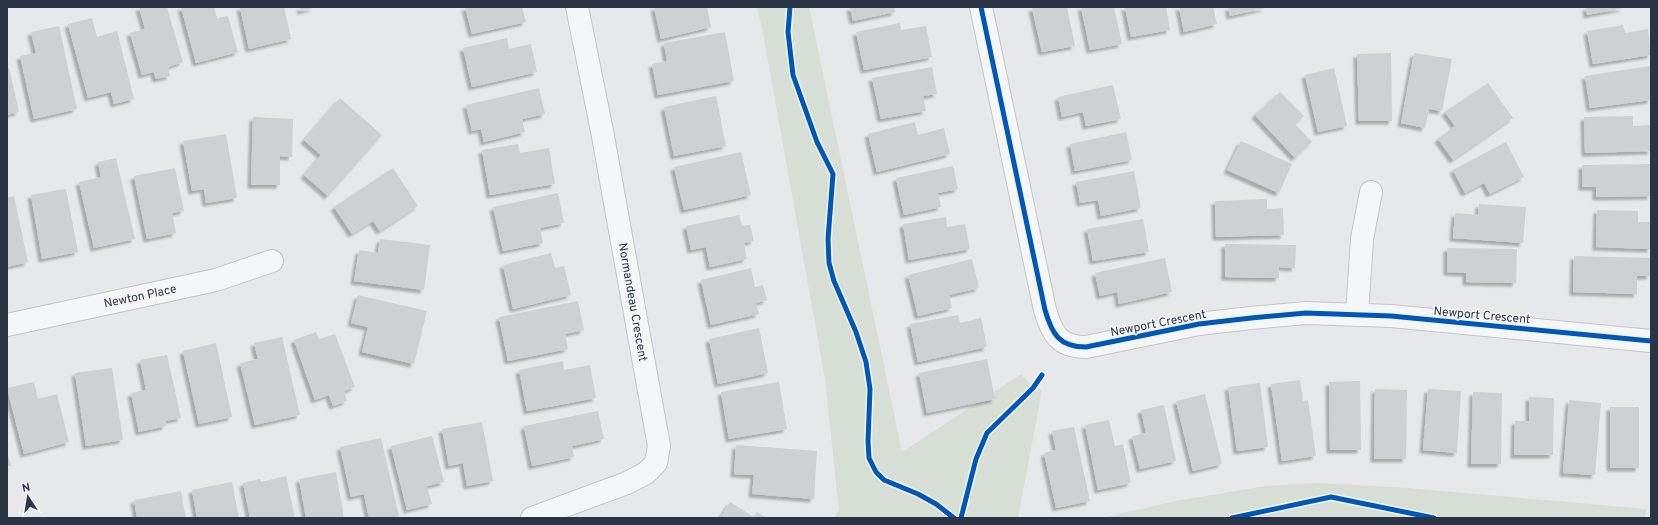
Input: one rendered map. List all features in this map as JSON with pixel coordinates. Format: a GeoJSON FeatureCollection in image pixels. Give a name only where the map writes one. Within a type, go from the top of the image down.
{"type":"FeatureCollection","features":[{"type":"Feature","properties":{"kind":"street","name":"Normandeau Crescent"},"geometry":{"type":"LineString","coordinates":[[532,518],[627,483],[646,473],[656,463],[659,446],[577,7]]}},
{"type":"Feature","properties":{"kind":"street","name":"Newport Crescent"},"geometry":{"type":"LineString","coordinates":[[981,7],[1045,310],[1051,328],[1063,342],[1075,347],[1086,347],[1199,324],[1306,314],[1357,314],[1651,341]]}},
{"type":"Feature","properties":{"kind":"street"},"geometry":{"type":"LineString","coordinates":[[1357,314],[1362,238],[1371,192]]}},
{"type":"Feature","properties":{"kind":"street","name":"Newton Place"},"geometry":{"type":"LineString","coordinates":[[7,325],[216,280],[272,261]]}},
{"type":"Feature","properties":{"kind":"shaded area"},"geometry":{"type":"Polygon","coordinates":[[[757,7],[809,7],[902,452],[1021,374],[1028,382],[1042,390],[1018,518],[834,518],[839,510],[825,379],[763,33],[757,7]]]}},
{"type":"Feature","properties":{"kind":"shaded area"},"geometry":{"type":"Polygon","coordinates":[[[1318,483],[1409,488],[1646,509],[1645,518],[1102,518],[1176,501],[1266,486],[1318,483]]]}},
{"type":"Feature","properties":{"kind":"building"},"geometry":{"type":"Polygon","coordinates":[[[139,7],[167,7],[183,62],[168,67],[170,76],[156,79],[154,72],[142,75],[130,33],[145,29],[139,7]]]}},
{"type":"Feature","properties":{"kind":"building"},"geometry":{"type":"Polygon","coordinates":[[[181,7],[214,7],[217,18],[228,16],[238,52],[196,63],[181,7]]]}},
{"type":"Feature","properties":{"kind":"building"},"geometry":{"type":"Polygon","coordinates":[[[240,7],[284,7],[291,39],[249,49],[240,7]]]}},
{"type":"Feature","properties":{"kind":"building"},"geometry":{"type":"Polygon","coordinates":[[[300,7],[313,7],[313,8],[301,11],[300,7]]]}},
{"type":"Feature","properties":{"kind":"building"},"geometry":{"type":"Polygon","coordinates":[[[465,7],[522,7],[526,22],[472,34],[465,7]]]}},
{"type":"Feature","properties":{"kind":"building"},"geometry":{"type":"Polygon","coordinates":[[[654,7],[707,7],[711,27],[661,39],[654,7]]]}},
{"type":"Feature","properties":{"kind":"building"},"geometry":{"type":"Polygon","coordinates":[[[850,7],[894,7],[895,12],[853,21],[850,7]]]}},
{"type":"Feature","properties":{"kind":"building"},"geometry":{"type":"Polygon","coordinates":[[[1067,7],[1075,46],[1042,52],[1032,8],[1067,7]]]}},
{"type":"Feature","properties":{"kind":"building"},"geometry":{"type":"Polygon","coordinates":[[[1081,7],[1114,7],[1122,44],[1090,50],[1081,7]]]}},
{"type":"Feature","properties":{"kind":"building"},"geometry":{"type":"Polygon","coordinates":[[[1125,7],[1166,7],[1170,30],[1131,37],[1125,7]]]}},
{"type":"Feature","properties":{"kind":"building"},"geometry":{"type":"Polygon","coordinates":[[[1179,7],[1213,7],[1217,24],[1184,32],[1179,7]]]}},
{"type":"Feature","properties":{"kind":"building"},"geometry":{"type":"Polygon","coordinates":[[[1228,7],[1265,7],[1265,8],[1230,16],[1228,7]]]}},
{"type":"Feature","properties":{"kind":"building"},"geometry":{"type":"Polygon","coordinates":[[[1586,7],[1623,7],[1623,8],[1587,15],[1586,7]]]}},
{"type":"Feature","properties":{"kind":"building"},"geometry":{"type":"Polygon","coordinates":[[[92,18],[97,37],[117,31],[134,99],[114,104],[111,92],[88,98],[68,24],[92,18]]]}},
{"type":"Feature","properties":{"kind":"building"},"geometry":{"type":"Polygon","coordinates":[[[900,23],[901,30],[926,26],[932,57],[864,70],[856,32],[900,23]]]}},
{"type":"Feature","properties":{"kind":"building"},"geometry":{"type":"Polygon","coordinates":[[[1623,25],[1625,33],[1648,29],[1651,55],[1593,64],[1587,31],[1623,25]]]}},
{"type":"Feature","properties":{"kind":"building"},"geometry":{"type":"Polygon","coordinates":[[[59,26],[77,109],[34,119],[20,56],[36,53],[31,32],[59,26]]]}},
{"type":"Feature","properties":{"kind":"building"},"geometry":{"type":"Polygon","coordinates":[[[725,32],[734,81],[658,95],[652,64],[667,61],[664,43],[725,32]]]}},
{"type":"Feature","properties":{"kind":"building"},"geometry":{"type":"Polygon","coordinates":[[[507,38],[509,49],[531,44],[537,72],[472,87],[463,48],[507,38]]]}},
{"type":"Feature","properties":{"kind":"building"},"geometry":{"type":"Polygon","coordinates":[[[1391,53],[1392,121],[1359,121],[1357,54],[1391,53]]]}},
{"type":"Feature","properties":{"kind":"building"},"geometry":{"type":"Polygon","coordinates":[[[1414,53],[1452,59],[1442,111],[1429,109],[1425,128],[1401,123],[1414,53]]]}},
{"type":"Feature","properties":{"kind":"building"},"geometry":{"type":"Polygon","coordinates":[[[1650,66],[1651,100],[1590,108],[1585,76],[1650,66]]]}},
{"type":"Feature","properties":{"kind":"building"},"geometry":{"type":"Polygon","coordinates":[[[932,67],[937,94],[923,96],[926,111],[881,119],[872,78],[932,67]]]}},
{"type":"Feature","properties":{"kind":"building"},"geometry":{"type":"Polygon","coordinates":[[[7,68],[9,68],[19,112],[7,115],[7,68]]]}},
{"type":"Feature","properties":{"kind":"building"},"geometry":{"type":"Polygon","coordinates":[[[1334,68],[1347,126],[1318,132],[1305,75],[1334,68]]]}},
{"type":"Feature","properties":{"kind":"building"},"geometry":{"type":"Polygon","coordinates":[[[1488,83],[1513,118],[1453,160],[1438,139],[1455,126],[1445,112],[1488,83]]]}},
{"type":"Feature","properties":{"kind":"building"},"geometry":{"type":"Polygon","coordinates":[[[1113,85],[1121,119],[1086,126],[1083,112],[1062,117],[1058,97],[1113,85]]]}},
{"type":"Feature","properties":{"kind":"building"},"geometry":{"type":"Polygon","coordinates":[[[539,88],[545,114],[522,119],[525,132],[484,142],[481,129],[472,131],[466,105],[539,88]]]}},
{"type":"Feature","properties":{"kind":"building"},"geometry":{"type":"Polygon","coordinates":[[[1280,92],[1304,116],[1295,124],[1312,142],[1295,158],[1255,115],[1280,92]]]}},
{"type":"Feature","properties":{"kind":"building"},"geometry":{"type":"Polygon","coordinates":[[[716,96],[726,146],[674,156],[664,107],[716,96]]]}},
{"type":"Feature","properties":{"kind":"building"},"geometry":{"type":"Polygon","coordinates":[[[340,98],[382,135],[328,196],[304,175],[321,155],[304,140],[340,98]]]}},
{"type":"Feature","properties":{"kind":"building"},"geometry":{"type":"Polygon","coordinates":[[[1633,116],[1633,126],[1651,125],[1651,151],[1585,153],[1584,117],[1633,116]]]}},
{"type":"Feature","properties":{"kind":"building"},"geometry":{"type":"Polygon","coordinates":[[[253,117],[293,119],[292,157],[280,156],[280,185],[251,185],[253,117]]]}},
{"type":"Feature","properties":{"kind":"building"},"geometry":{"type":"Polygon","coordinates":[[[915,122],[918,135],[944,128],[950,154],[877,172],[868,134],[915,122]]]}},
{"type":"Feature","properties":{"kind":"building"},"geometry":{"type":"Polygon","coordinates":[[[1126,132],[1132,160],[1075,171],[1070,144],[1126,132]]]}},
{"type":"Feature","properties":{"kind":"building"},"geometry":{"type":"Polygon","coordinates":[[[226,134],[237,198],[206,203],[204,189],[192,191],[183,141],[226,134]]]}},
{"type":"Feature","properties":{"kind":"building"},"geometry":{"type":"Polygon","coordinates":[[[1241,141],[1292,164],[1279,193],[1227,170],[1241,141]]]}},
{"type":"Feature","properties":{"kind":"building"},"geometry":{"type":"Polygon","coordinates":[[[1506,142],[1524,177],[1490,194],[1484,183],[1465,193],[1453,170],[1506,142]]]}},
{"type":"Feature","properties":{"kind":"building"},"geometry":{"type":"Polygon","coordinates":[[[518,144],[520,153],[549,148],[555,184],[490,195],[482,150],[518,144]]]}},
{"type":"Feature","properties":{"kind":"building"},"geometry":{"type":"Polygon","coordinates":[[[741,152],[751,195],[684,210],[674,167],[741,152]]]}},
{"type":"Feature","properties":{"kind":"building"},"geometry":{"type":"Polygon","coordinates":[[[116,158],[135,239],[94,248],[79,182],[101,177],[98,162],[116,158]]]}},
{"type":"Feature","properties":{"kind":"building"},"geometry":{"type":"Polygon","coordinates":[[[1651,164],[1651,196],[1596,197],[1596,187],[1582,187],[1582,165],[1651,164]]]}},
{"type":"Feature","properties":{"kind":"building"},"geometry":{"type":"Polygon","coordinates":[[[953,166],[958,189],[938,193],[941,207],[904,215],[896,178],[953,166]]]}},
{"type":"Feature","properties":{"kind":"building"},"geometry":{"type":"Polygon","coordinates":[[[175,168],[184,211],[172,213],[176,233],[147,239],[134,176],[175,168]]]}},
{"type":"Feature","properties":{"kind":"building"},"geometry":{"type":"Polygon","coordinates":[[[393,168],[418,206],[380,231],[373,221],[352,234],[334,207],[393,168]]]}},
{"type":"Feature","properties":{"kind":"building"},"geometry":{"type":"Polygon","coordinates":[[[1134,171],[1141,208],[1101,216],[1098,200],[1080,203],[1076,182],[1134,171]]]}},
{"type":"Feature","properties":{"kind":"building"},"geometry":{"type":"Polygon","coordinates":[[[66,189],[78,252],[42,259],[31,195],[66,189]]]}},
{"type":"Feature","properties":{"kind":"building"},"geometry":{"type":"Polygon","coordinates":[[[558,193],[564,223],[540,228],[543,243],[503,251],[493,207],[558,193]]]}},
{"type":"Feature","properties":{"kind":"building"},"geometry":{"type":"Polygon","coordinates":[[[14,196],[28,262],[7,267],[7,198],[14,196]]]}},
{"type":"Feature","properties":{"kind":"building"},"geometry":{"type":"Polygon","coordinates":[[[1267,199],[1267,209],[1283,208],[1284,235],[1216,237],[1215,201],[1267,199]]]}},
{"type":"Feature","properties":{"kind":"building"},"geometry":{"type":"Polygon","coordinates":[[[1479,204],[1526,207],[1523,243],[1453,238],[1455,213],[1478,215],[1479,204]]]}},
{"type":"Feature","properties":{"kind":"building"},"geometry":{"type":"Polygon","coordinates":[[[1597,210],[1638,211],[1638,222],[1651,222],[1651,249],[1596,247],[1597,210]]]}},
{"type":"Feature","properties":{"kind":"building"},"geometry":{"type":"Polygon","coordinates":[[[739,215],[742,226],[750,225],[754,241],[744,243],[747,259],[710,267],[706,247],[691,250],[686,226],[739,215]]]}},
{"type":"Feature","properties":{"kind":"building"},"geometry":{"type":"Polygon","coordinates":[[[946,217],[947,227],[965,224],[970,249],[909,260],[903,224],[946,217]]]}},
{"type":"Feature","properties":{"kind":"building"},"geometry":{"type":"Polygon","coordinates":[[[1143,219],[1149,252],[1093,261],[1087,229],[1143,219]]]}},
{"type":"Feature","properties":{"kind":"building"},"geometry":{"type":"Polygon","coordinates":[[[380,239],[430,245],[424,290],[354,281],[359,250],[378,253],[380,239]]]}},
{"type":"Feature","properties":{"kind":"building"},"geometry":{"type":"Polygon","coordinates":[[[1225,244],[1296,245],[1295,268],[1279,267],[1279,278],[1225,277],[1225,244]]]}},
{"type":"Feature","properties":{"kind":"building"},"geometry":{"type":"Polygon","coordinates":[[[1447,248],[1517,249],[1516,283],[1466,282],[1466,273],[1447,272],[1447,248]]]}},
{"type":"Feature","properties":{"kind":"building"},"geometry":{"type":"Polygon","coordinates":[[[551,253],[555,268],[564,266],[571,295],[513,309],[503,265],[551,253]]]}},
{"type":"Feature","properties":{"kind":"building"},"geometry":{"type":"Polygon","coordinates":[[[1574,256],[1651,258],[1650,276],[1637,276],[1637,294],[1573,292],[1574,256]]]}},
{"type":"Feature","properties":{"kind":"building"},"geometry":{"type":"Polygon","coordinates":[[[1165,258],[1172,292],[1119,304],[1117,292],[1100,296],[1095,273],[1165,258]]]}},
{"type":"Feature","properties":{"kind":"building"},"geometry":{"type":"Polygon","coordinates":[[[972,259],[979,288],[949,295],[952,308],[918,316],[908,275],[972,259]]]}},
{"type":"Feature","properties":{"kind":"building"},"geometry":{"type":"Polygon","coordinates":[[[751,268],[755,287],[763,285],[767,300],[756,303],[759,314],[711,325],[701,280],[751,268]]]}},
{"type":"Feature","properties":{"kind":"building"},"geometry":{"type":"Polygon","coordinates":[[[358,295],[427,311],[414,364],[362,352],[368,327],[351,323],[358,295]]]}},
{"type":"Feature","properties":{"kind":"building"},"geometry":{"type":"Polygon","coordinates":[[[578,301],[584,330],[565,334],[568,349],[508,361],[499,317],[578,301]]]}},
{"type":"Feature","properties":{"kind":"building"},"geometry":{"type":"Polygon","coordinates":[[[958,315],[960,323],[981,318],[987,347],[918,362],[910,324],[958,315]]]}},
{"type":"Feature","properties":{"kind":"building"},"geometry":{"type":"Polygon","coordinates":[[[759,328],[768,373],[718,384],[709,339],[759,328]]]}},
{"type":"Feature","properties":{"kind":"building"},"geometry":{"type":"Polygon","coordinates":[[[316,332],[319,339],[335,334],[355,387],[344,391],[347,401],[333,406],[329,395],[315,400],[294,340],[316,332]]]}},
{"type":"Feature","properties":{"kind":"building"},"geometry":{"type":"Polygon","coordinates":[[[282,337],[300,415],[255,425],[240,363],[258,359],[254,343],[282,337]]]}},
{"type":"Feature","properties":{"kind":"building"},"geometry":{"type":"Polygon","coordinates":[[[216,343],[232,417],[199,424],[183,351],[216,343]]]}},
{"type":"Feature","properties":{"kind":"building"},"geometry":{"type":"Polygon","coordinates":[[[167,355],[181,418],[165,421],[166,426],[139,432],[131,393],[146,390],[140,360],[167,355]]]}},
{"type":"Feature","properties":{"kind":"building"},"geometry":{"type":"Polygon","coordinates":[[[987,359],[995,399],[927,413],[919,373],[987,359]]]}},
{"type":"Feature","properties":{"kind":"building"},"geometry":{"type":"Polygon","coordinates":[[[563,361],[564,370],[590,365],[596,398],[527,411],[519,370],[563,361]]]}},
{"type":"Feature","properties":{"kind":"building"},"geometry":{"type":"Polygon","coordinates":[[[112,368],[123,440],[86,446],[75,373],[112,368]]]}},
{"type":"Feature","properties":{"kind":"building"},"geometry":{"type":"Polygon","coordinates":[[[1300,380],[1303,401],[1308,400],[1316,456],[1282,461],[1271,384],[1300,380]]]}},
{"type":"Feature","properties":{"kind":"building"},"geometry":{"type":"Polygon","coordinates":[[[1360,381],[1361,450],[1330,450],[1329,382],[1360,381]]]}},
{"type":"Feature","properties":{"kind":"building"},"geometry":{"type":"Polygon","coordinates":[[[34,382],[38,399],[57,394],[69,442],[24,454],[7,388],[34,382]]]}},
{"type":"Feature","properties":{"kind":"building"},"geometry":{"type":"Polygon","coordinates":[[[779,382],[787,429],[729,439],[721,392],[779,382]]]}},
{"type":"Feature","properties":{"kind":"building"},"geometry":{"type":"Polygon","coordinates":[[[1260,383],[1268,447],[1237,451],[1228,387],[1260,383]]]}},
{"type":"Feature","properties":{"kind":"building"},"geometry":{"type":"Polygon","coordinates":[[[1375,389],[1407,390],[1406,459],[1374,459],[1375,389]]]}},
{"type":"Feature","properties":{"kind":"building"},"geometry":{"type":"Polygon","coordinates":[[[1428,389],[1461,391],[1457,453],[1423,450],[1428,389]]]}},
{"type":"Feature","properties":{"kind":"building"},"geometry":{"type":"Polygon","coordinates":[[[1473,392],[1502,393],[1501,464],[1471,464],[1473,392]]]}},
{"type":"Feature","properties":{"kind":"building"},"geometry":{"type":"Polygon","coordinates":[[[1205,394],[1222,464],[1193,471],[1176,401],[1205,394]]]}},
{"type":"Feature","properties":{"kind":"building"},"geometry":{"type":"Polygon","coordinates":[[[1529,397],[1554,398],[1553,455],[1514,455],[1515,421],[1529,421],[1529,397]]]}},
{"type":"Feature","properties":{"kind":"building"},"geometry":{"type":"Polygon","coordinates":[[[1569,400],[1601,403],[1595,475],[1563,473],[1569,400]]]}},
{"type":"Feature","properties":{"kind":"building"},"geometry":{"type":"Polygon","coordinates":[[[1164,405],[1176,461],[1140,469],[1132,436],[1146,433],[1141,410],[1164,405]]]}},
{"type":"Feature","properties":{"kind":"building"},"geometry":{"type":"Polygon","coordinates":[[[1610,407],[1639,407],[1639,468],[1610,468],[1610,407]]]}},
{"type":"Feature","properties":{"kind":"building"},"geometry":{"type":"Polygon","coordinates":[[[598,411],[604,439],[572,446],[574,457],[532,466],[524,426],[598,411]]]}},
{"type":"Feature","properties":{"kind":"building"},"geometry":{"type":"Polygon","coordinates":[[[1109,420],[1115,446],[1123,444],[1131,483],[1098,490],[1085,425],[1109,420]]]}},
{"type":"Feature","properties":{"kind":"building"},"geometry":{"type":"Polygon","coordinates":[[[482,422],[493,481],[467,486],[463,463],[449,466],[442,429],[482,422]]]}},
{"type":"Feature","properties":{"kind":"building"},"geometry":{"type":"Polygon","coordinates":[[[1074,427],[1090,501],[1056,508],[1044,453],[1056,450],[1052,431],[1074,427]]]}},
{"type":"Feature","properties":{"kind":"building"},"geometry":{"type":"Polygon","coordinates":[[[432,436],[444,482],[427,486],[432,504],[407,510],[391,446],[432,436]]]}},
{"type":"Feature","properties":{"kind":"building"},"geometry":{"type":"Polygon","coordinates":[[[381,438],[399,516],[392,518],[369,518],[364,494],[351,497],[340,447],[381,438]]]}},
{"type":"Feature","properties":{"kind":"building"},"geometry":{"type":"Polygon","coordinates":[[[736,445],[817,451],[814,499],[752,494],[754,475],[734,474],[736,445]]]}},
{"type":"Feature","properties":{"kind":"building"},"geometry":{"type":"Polygon","coordinates":[[[7,452],[11,466],[7,466],[7,452]]]}},
{"type":"Feature","properties":{"kind":"building"},"geometry":{"type":"Polygon","coordinates":[[[336,472],[344,518],[306,518],[299,479],[336,472]]]}},
{"type":"Feature","properties":{"kind":"building"},"geometry":{"type":"Polygon","coordinates":[[[286,476],[295,518],[250,518],[243,483],[260,479],[261,482],[286,476]]]}},
{"type":"Feature","properties":{"kind":"building"},"geometry":{"type":"Polygon","coordinates":[[[232,482],[239,518],[197,518],[192,490],[232,482]]]}},
{"type":"Feature","properties":{"kind":"building"},"geometry":{"type":"Polygon","coordinates":[[[181,491],[186,518],[137,518],[134,500],[181,491]]]}},
{"type":"Feature","properties":{"kind":"building"},"geometry":{"type":"Polygon","coordinates":[[[730,502],[754,517],[757,512],[767,518],[720,518],[730,502]]]}},
{"type":"Feature","properties":{"kind":"cycle path"},"geometry":{"type":"LineString","coordinates":[[790,7],[788,32],[793,75],[817,142],[833,174],[828,239],[829,263],[834,281],[856,332],[866,362],[870,389],[868,441],[869,458],[876,472],[884,480],[918,494],[936,504],[954,518]]}},
{"type":"Feature","properties":{"kind":"cycle path"},"geometry":{"type":"LineString","coordinates":[[981,7],[1045,310],[1051,326],[1058,338],[1069,345],[1086,347],[1199,324],[1306,313],[1391,316],[1651,341]]}},
{"type":"Feature","properties":{"kind":"cycle path"},"geometry":{"type":"LineString","coordinates":[[961,518],[976,459],[987,433],[1033,388],[1042,375]]}},
{"type":"Feature","properties":{"kind":"cycle path"},"geometry":{"type":"LineString","coordinates":[[1232,518],[1331,497],[1434,518]]}}]}
